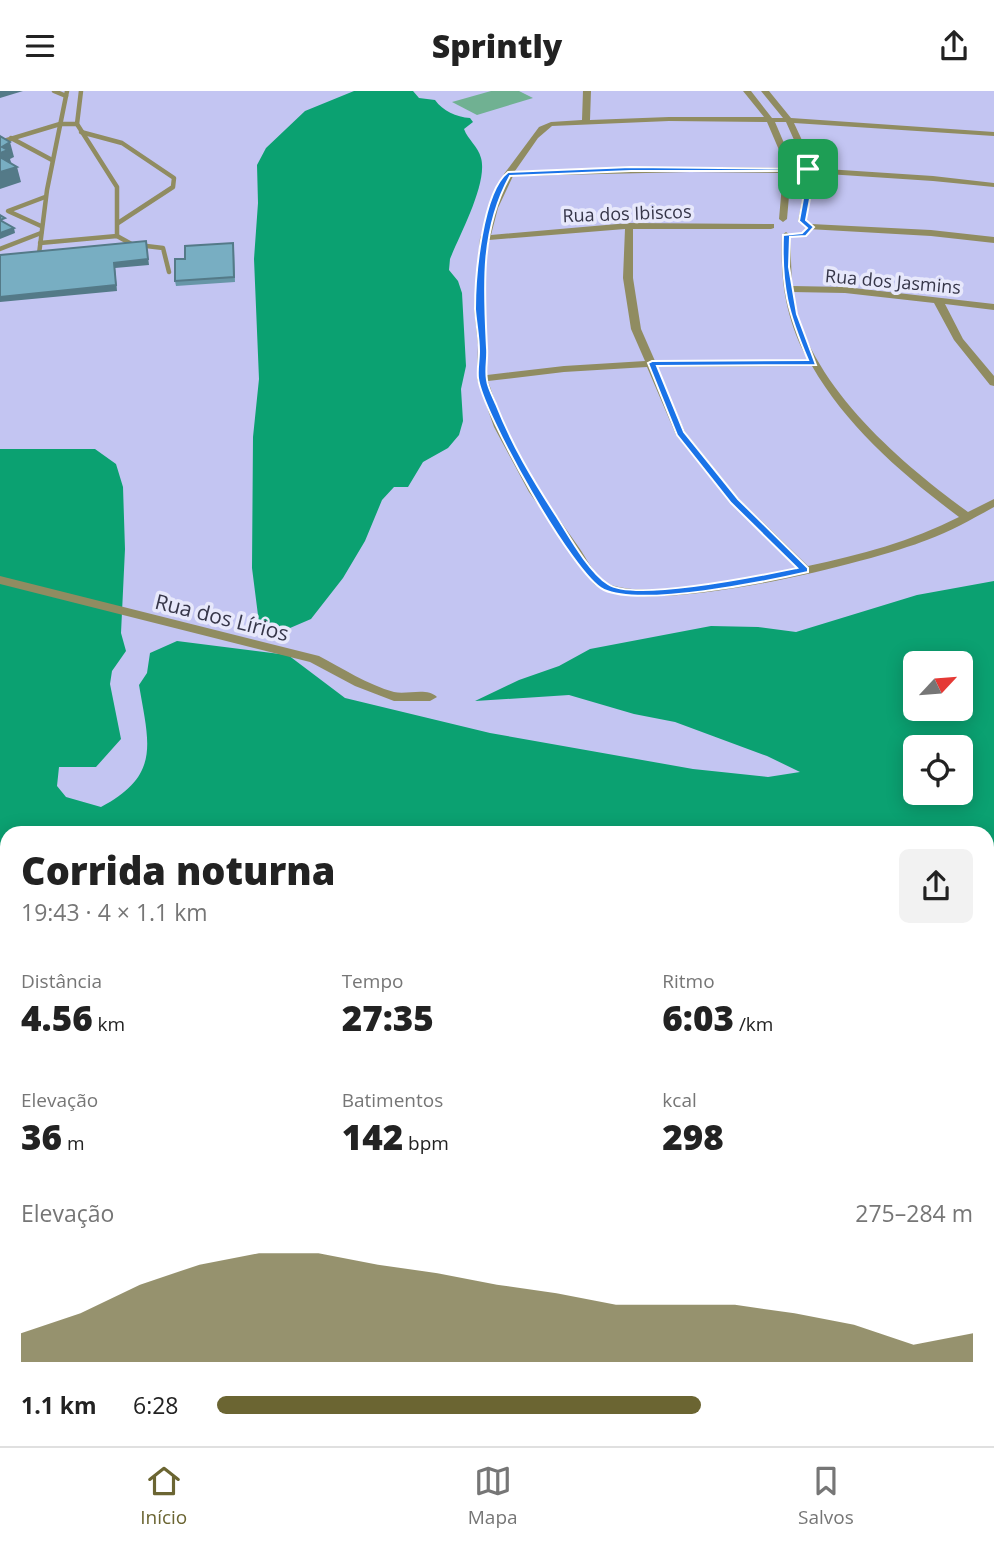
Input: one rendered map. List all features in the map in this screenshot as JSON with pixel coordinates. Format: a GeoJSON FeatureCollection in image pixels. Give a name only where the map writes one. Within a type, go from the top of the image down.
{"type":"FeatureCollection","features":[{"type":"Feature","properties":{"kind":"street"},"geometry":{"type":"LineString","coordinates":[[586,121],[587,91]]}},
{"type":"Feature","properties":{"kind":"street"},"geometry":{"type":"LineString","coordinates":[[747,91],[770,120],[789,169],[789,190],[783,219]]}},
{"type":"Feature","properties":{"kind":"street"},"geometry":{"type":"LineString","coordinates":[[765,91],[789,120],[808,169],[808,188],[802,221],[804,233]]}},
{"type":"Feature","properties":{"kind":"street"},"geometry":{"type":"LineString","coordinates":[[994,134],[789,120],[586,121],[542,127],[497,193],[484,238],[479,310],[484,349],[482,379],[503,435],[561,531],[591,573],[605,587],[626,593],[698,589],[833,566],[923,538],[994,502]]}},
{"type":"Feature","properties":{"kind":"street"},"geometry":{"type":"LineString","coordinates":[[508,174],[631,169],[808,169],[994,185]]}},
{"type":"Feature","properties":{"kind":"street"},"geometry":{"type":"LineString","coordinates":[[802,221],[783,219],[775,221],[771,226],[776,232],[786,235],[931,233],[994,240]]}},
{"type":"Feature","properties":{"kind":"street"},"geometry":{"type":"LineString","coordinates":[[629,226],[628,278],[636,328],[680,433],[735,501],[805,570]]}},
{"type":"Feature","properties":{"kind":"street","name":"Rua dos Ibiscos"},"geometry":{"type":"LineString","coordinates":[[484,238],[629,226],[771,226]]}},
{"type":"Feature","properties":{"kind":"street"},"geometry":{"type":"LineString","coordinates":[[786,235],[788,289],[793,314],[813,363],[854,417],[934,494],[967,517]]}},
{"type":"Feature","properties":{"kind":"street","name":"Rua dos Jasmins"},"geometry":{"type":"LineString","coordinates":[[788,289],[845,290],[994,307]]}},
{"type":"Feature","properties":{"kind":"street"},"geometry":{"type":"LineString","coordinates":[[937,299],[959,340],[994,383]]}},
{"type":"Feature","properties":{"kind":"street"},"geometry":{"type":"LineString","coordinates":[[482,379],[551,370],[652,363],[813,363]]}},
{"type":"Feature","properties":{"kind":"street","name":"Rua dos Lírios"},"geometry":{"type":"LineString","coordinates":[[0,580],[314,659],[394,697],[430,697]]}},
{"type":"Feature","properties":{"kind":"lane"},"geometry":{"type":"LineString","coordinates":[[39,254],[45,197],[67,94],[54,91]]}},
{"type":"Feature","properties":{"kind":"lane"},"geometry":{"type":"LineString","coordinates":[[81,91],[77,124],[117,187],[117,236]]}},
{"type":"Feature","properties":{"kind":"lane"},"geometry":{"type":"LineString","coordinates":[[0,142],[60,124],[77,124]]}},
{"type":"Feature","properties":{"kind":"lane"},"geometry":{"type":"LineString","coordinates":[[81,132],[122,143],[176,182],[173,187],[118,223]]}},
{"type":"Feature","properties":{"kind":"lane"},"geometry":{"type":"LineString","coordinates":[[11,138],[52,160]]}},
{"type":"Feature","properties":{"kind":"lane"},"geometry":{"type":"LineString","coordinates":[[41,230],[8,211],[45,197]]}},
{"type":"Feature","properties":{"kind":"lane"},"geometry":{"type":"LineString","coordinates":[[0,249],[41,230]]}},
{"type":"Feature","properties":{"kind":"lane"},"geometry":{"type":"LineString","coordinates":[[40,243],[117,236],[135,246]]}},
{"type":"Feature","properties":{"kind":"lane"},"geometry":{"type":"LineString","coordinates":[[121,247],[160,246],[170,272]]}},
{"type":"Feature","properties":{"kind":"lane"},"geometry":{"type":"LineString","coordinates":[[26,256],[52,253]]}},
{"type":"Feature","properties":{"kind":"green space"},"geometry":{"type":"Polygon","coordinates":[[[354,91],[413,91],[419,98],[435,100],[446,110],[470,118],[473,122],[464,129],[481,158],[481,181],[450,259],[449,270],[458,281],[462,293],[466,366],[461,389],[463,421],[459,435],[448,448],[423,462],[408,487],[394,487],[382,500],[365,541],[343,578],[311,619],[283,631],[273,631],[259,623],[252,568],[253,437],[259,379],[254,259],[258,203],[257,165],[266,148],[305,111],[354,91]]]}},
{"type":"Feature","properties":{"kind":"green space"},"geometry":{"type":"Polygon","coordinates":[[[491,91],[519,91],[533,98],[477,115],[452,102],[491,91]]]}},
{"type":"Feature","properties":{"kind":"green space"},"geometry":{"type":"Polygon","coordinates":[[[0,449],[95,449],[116,464],[123,487],[125,549],[121,633],[126,651],[112,671],[110,684],[121,739],[96,767],[59,767],[57,786],[66,797],[101,807],[134,783],[142,770],[147,741],[139,685],[147,673],[150,653],[177,641],[288,655],[345,698],[490,733],[693,769],[768,777],[800,772],[767,756],[675,722],[634,714],[569,695],[475,701],[519,680],[559,666],[590,649],[711,626],[758,627],[796,632],[917,595],[994,581],[994,826],[0,826],[0,449]]]}},
{"type":"Feature","properties":{"kind":"building"},"geometry":{"type":"Polygon","coordinates":[[[0,136],[10,142],[2,147],[8,150],[0,153],[0,136]]]}},
{"type":"Feature","properties":{"kind":"building"},"geometry":{"type":"Polygon","coordinates":[[[0,157],[17,167],[0,172],[0,157]]]}},
{"type":"Feature","properties":{"kind":"building"},"geometry":{"type":"Polygon","coordinates":[[[0,220],[14,228],[0,233],[0,220]]]}},
{"type":"Feature","properties":{"kind":"building"},"geometry":{"type":"Polygon","coordinates":[[[146,241],[148,259],[114,263],[116,285],[0,297],[0,255],[146,241]]]}},
{"type":"Feature","properties":{"kind":"building"},"geometry":{"type":"Polygon","coordinates":[[[233,243],[234,277],[175,281],[175,259],[185,259],[185,246],[233,243]]]}},
{"type":"Feature","properties":{"kind":"route"},"geometry":{"type":"LineString","coordinates":[[631,169],[808,169],[808,188],[802,221],[811,227],[804,235],[786,235],[785,267],[793,314],[813,363],[652,363],[680,433],[735,501],[805,570],[698,589],[626,593],[605,587],[591,573],[561,531],[528,479],[503,435],[482,379],[484,349],[479,310],[481,273],[484,238],[497,193],[508,174],[631,169]]}}]}
